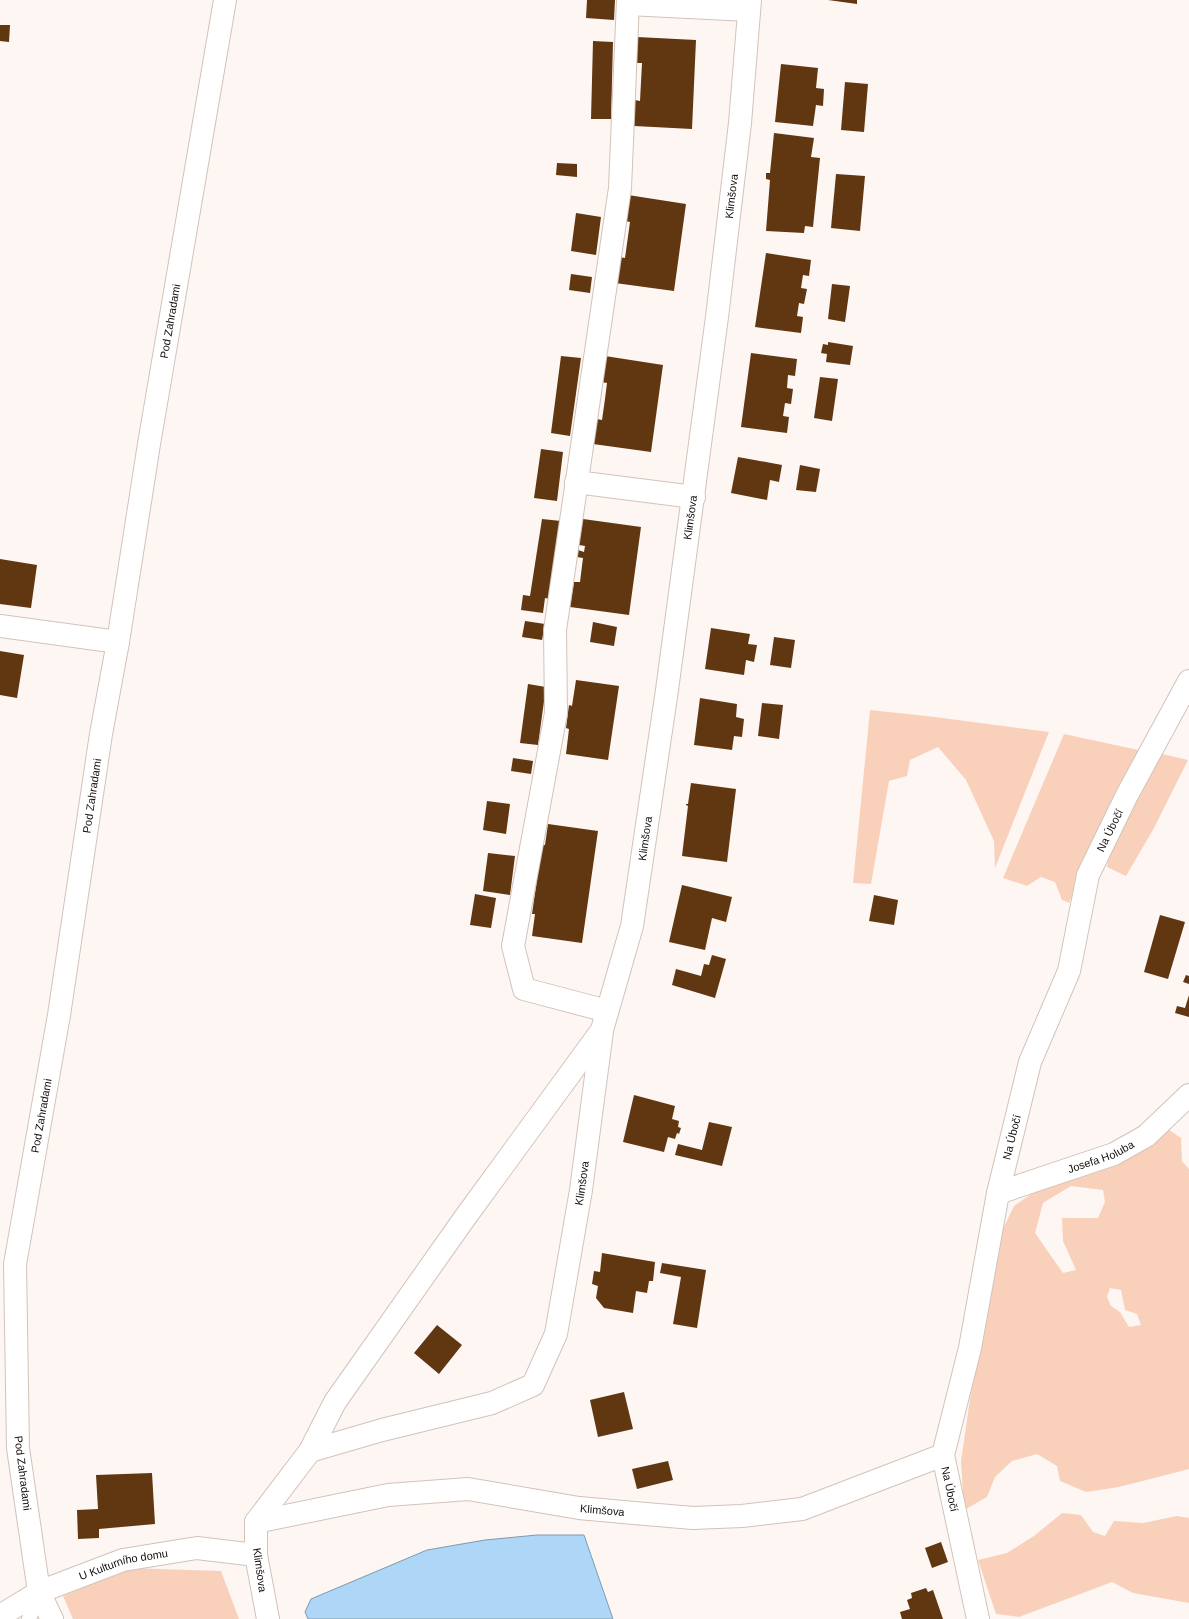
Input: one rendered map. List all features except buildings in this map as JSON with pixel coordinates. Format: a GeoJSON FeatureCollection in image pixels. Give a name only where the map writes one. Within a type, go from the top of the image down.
{"type":"FeatureCollection","features":[{"type":"Feature","properties":{"kind":"street","name":"Pod Zahradami"},"geometry":{"type":"LineString","coordinates":[[52,1619],[40,1592],[18,1448],[15,1264],[59,1015],[101,734],[118,642],[149,444],[225,0]]}},
{"type":"Feature","properties":{"kind":"street"},"geometry":{"type":"LineString","coordinates":[[605,1021],[524,989],[513,946],[556,714],[556,630],[576,482],[620,188],[628,2],[750,5]]}},
{"type":"Feature","properties":{"kind":"street","name":"Klimšova"},"geometry":{"type":"LineString","coordinates":[[310,1451],[382,1430],[492,1403],[533,1385],[556,1334],[581,1190],[605,1021],[632,926],[694,497],[740,124],[750,5]]}},
{"type":"Feature","properties":{"kind":"street"},"geometry":{"type":"LineString","coordinates":[[576,482],[694,497]]}},
{"type":"Feature","properties":{"kind":"street"},"geometry":{"type":"LineString","coordinates":[[0,626],[118,642]]}},
{"type":"Feature","properties":{"kind":"street","name":"Na Úbočí"},"geometry":{"type":"LineString","coordinates":[[978,1619],[943,1455],[970,1348],[998,1193],[1030,1062],[1069,971],[1088,875],[1127,795],[1189,681]]}},
{"type":"Feature","properties":{"kind":"street","name":"Klimšova"},"geometry":{"type":"LineString","coordinates":[[268,1619],[256,1555],[256,1522],[310,1451],[335,1402],[605,1021]]}},
{"type":"Feature","properties":{"kind":"street","name":"Josefa Holuba"},"geometry":{"type":"LineString","coordinates":[[998,1193],[1114,1154],[1146,1136],[1189,1095]]}},
{"type":"Feature","properties":{"kind":"street","name":"Klimšova"},"geometry":{"type":"LineString","coordinates":[[256,1522],[388,1495],[468,1489],[579,1508],[634,1514],[693,1518],[742,1516],[802,1508],[943,1455]]}},
{"type":"Feature","properties":{"kind":"street","name":"U Kulturního domu"},"geometry":{"type":"LineString","coordinates":[[0,1616],[40,1592],[123,1560],[197,1548],[256,1555]]}},
{"type":"Feature","properties":{"kind":"lane"},"geometry":{"type":"LineString","coordinates":[[29,1619],[40,1592]]}},
{"type":"Feature","properties":{"kind":"shaded area"},"geometry":{"type":"Polygon","coordinates":[[[870,710],[1049,732],[995,868],[994,841],[966,780],[938,747],[910,760],[907,776],[889,781],[871,884],[853,883],[870,710]]]}},
{"type":"Feature","properties":{"kind":"shaded area"},"geometry":{"type":"Polygon","coordinates":[[[1064,734],[1143,751],[1094,845],[1069,903],[1062,900],[1055,882],[1041,877],[1027,886],[1003,878],[1064,734]]]}},
{"type":"Feature","properties":{"kind":"shaded area"},"geometry":{"type":"Polygon","coordinates":[[[1158,753],[1188,760],[1154,828],[1126,876],[1107,867],[1110,849],[1158,753]]]}},
{"type":"Feature","properties":{"kind":"shaded area"},"geometry":{"type":"Polygon","coordinates":[[[1165,1127],[1181,1138],[1182,1161],[1189,1169],[1189,1469],[1119,1487],[1086,1492],[1060,1481],[1057,1466],[1037,1454],[1012,1461],[995,1477],[987,1497],[964,1510],[961,1461],[970,1399],[1003,1229],[1014,1206],[1043,1186],[1098,1172],[1151,1141],[1165,1127]],[[1071,1186],[1043,1203],[1035,1233],[1063,1273],[1076,1270],[1063,1241],[1062,1218],[1098,1218],[1105,1202],[1103,1190],[1071,1186]],[[1110,1288],[1107,1297],[1111,1306],[1120,1312],[1129,1327],[1141,1325],[1137,1314],[1125,1310],[1121,1290],[1110,1288]]]}},
{"type":"Feature","properties":{"kind":"shaded area"},"geometry":{"type":"Polygon","coordinates":[[[1062,1513],[1081,1515],[1093,1532],[1105,1536],[1114,1521],[1143,1523],[1177,1516],[1189,1518],[1189,1603],[1133,1593],[1112,1582],[1019,1617],[996,1614],[978,1560],[1007,1553],[1034,1536],[1062,1513]]]}},
{"type":"Feature","properties":{"kind":"shaded area"},"geometry":{"type":"Polygon","coordinates":[[[129,1568],[221,1571],[239,1619],[73,1619],[63,1596],[129,1568]]]}},
{"type":"Feature","properties":{"kind":"water"},"geometry":{"type":"Polygon","coordinates":[[[537,1535],[584,1535],[613,1619],[308,1619],[305,1612],[311,1599],[427,1550],[485,1540],[537,1535]]]}}]}
